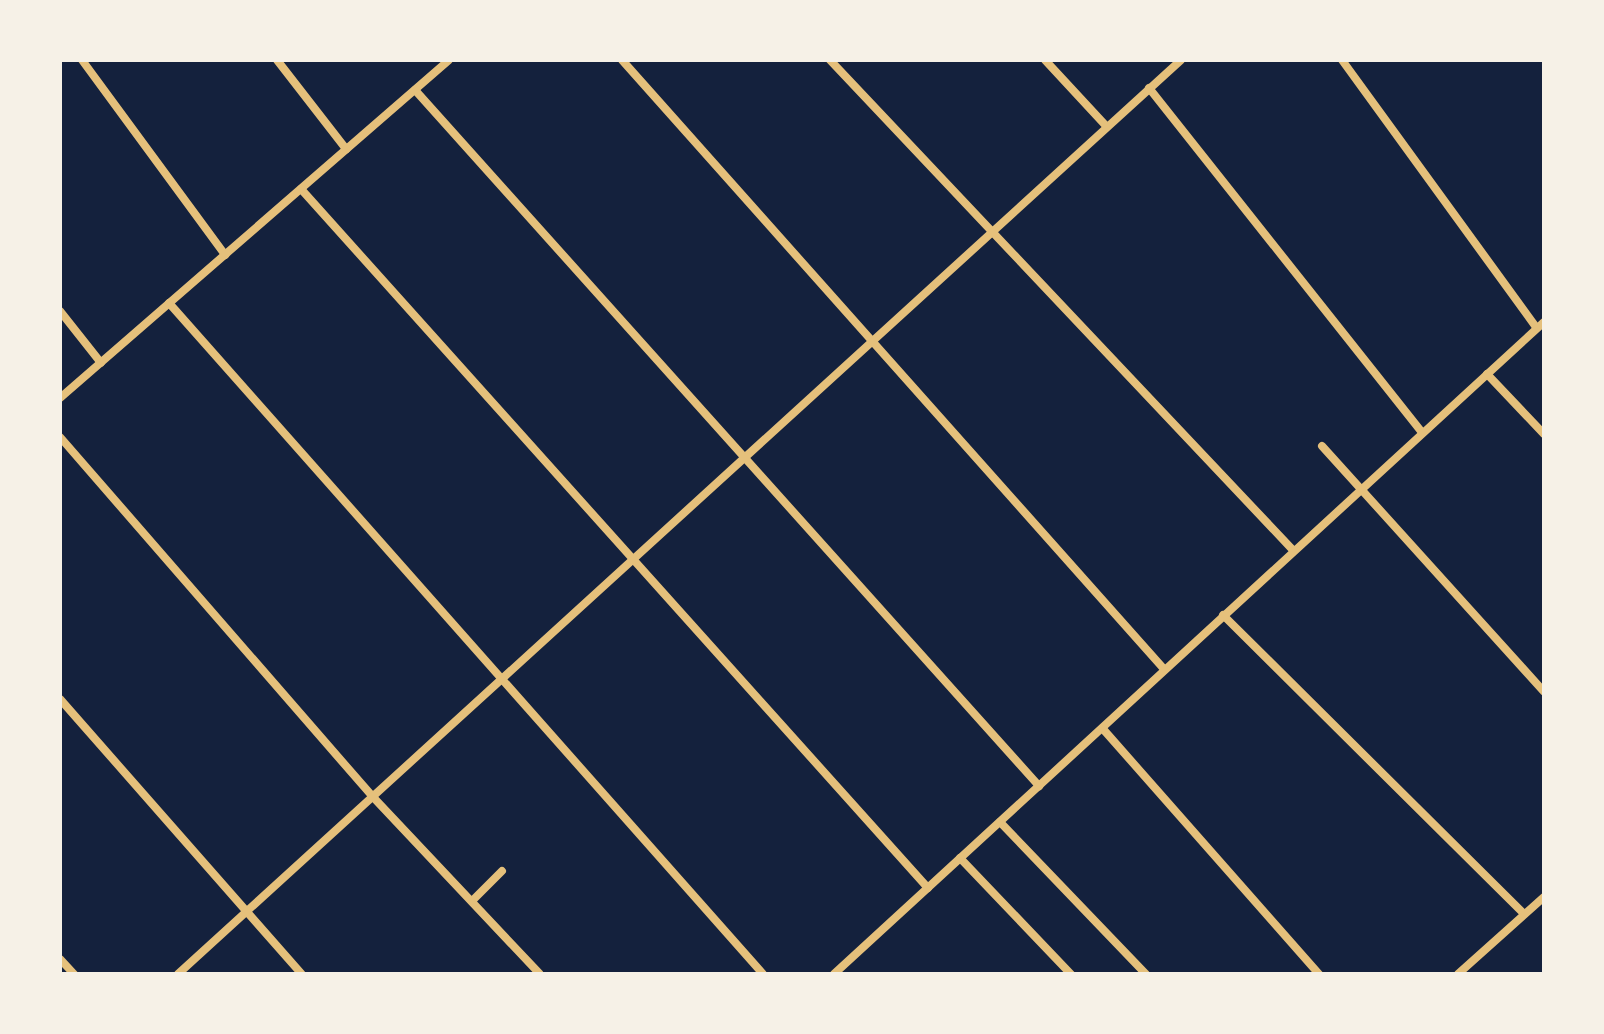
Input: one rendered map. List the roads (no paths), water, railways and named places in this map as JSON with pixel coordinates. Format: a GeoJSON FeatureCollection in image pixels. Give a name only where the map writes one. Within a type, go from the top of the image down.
{"type":"FeatureCollection","features":[{"type":"Feature","properties":{"kind":"street"},"geometry":{"type":"LineString","coordinates":[[82,60],[225,255]]}},
{"type":"Feature","properties":{"kind":"street"},"geometry":{"type":"LineString","coordinates":[[277,60],[346,149]]}},
{"type":"Feature","properties":{"kind":"street"},"geometry":{"type":"LineString","coordinates":[[60,398],[449,60]]}},
{"type":"Feature","properties":{"kind":"street"},"geometry":{"type":"LineString","coordinates":[[622,60],[1164,669]]}},
{"type":"Feature","properties":{"kind":"street"},"geometry":{"type":"LineString","coordinates":[[830,60],[990,234],[1292,549]]}},
{"type":"Feature","properties":{"kind":"street"},"geometry":{"type":"LineString","coordinates":[[1045,60],[1107,127]]}},
{"type":"Feature","properties":{"kind":"street"},"geometry":{"type":"LineString","coordinates":[[178,974],[1181,60]]}},
{"type":"Feature","properties":{"kind":"street"},"geometry":{"type":"LineString","coordinates":[[839,972],[1103,729],[1292,549],[1360,494],[1422,432],[1541,325],[1342,60]]}},
{"type":"Feature","properties":{"kind":"street"},"geometry":{"type":"LineString","coordinates":[[1149,88],[1422,432]]}},
{"type":"Feature","properties":{"kind":"street"},"geometry":{"type":"LineString","coordinates":[[415,90],[1039,786]]}},
{"type":"Feature","properties":{"kind":"street"},"geometry":{"type":"LineString","coordinates":[[301,189],[630,562],[928,888]]}},
{"type":"Feature","properties":{"kind":"street"},"geometry":{"type":"LineString","coordinates":[[169,303],[504,676],[763,974]]}},
{"type":"Feature","properties":{"kind":"street"},"geometry":{"type":"LineString","coordinates":[[60,311],[101,363]]}},
{"type":"Feature","properties":{"kind":"street"},"geometry":{"type":"LineString","coordinates":[[1487,374],[1544,434]]}},
{"type":"Feature","properties":{"kind":"street"},"geometry":{"type":"LineString","coordinates":[[60,437],[373,797],[540,974]]}},
{"type":"Feature","properties":{"kind":"street"},"geometry":{"type":"LineString","coordinates":[[1322,446],[1360,494],[1544,692]]}},
{"type":"Feature","properties":{"kind":"street"},"geometry":{"type":"LineString","coordinates":[[1223,615],[1524,914]]}},
{"type":"Feature","properties":{"kind":"street"},"geometry":{"type":"LineString","coordinates":[[60,699],[302,974]]}},
{"type":"Feature","properties":{"kind":"street"},"geometry":{"type":"LineString","coordinates":[[1103,729],[1319,974]]}},
{"type":"Feature","properties":{"kind":"street"},"geometry":{"type":"LineString","coordinates":[[1000,822],[1146,974]]}},
{"type":"Feature","properties":{"kind":"street"},"geometry":{"type":"LineString","coordinates":[[960,858],[1071,974]]}},
{"type":"Feature","properties":{"kind":"street"},"geometry":{"type":"LineString","coordinates":[[473,900],[502,871]]}},
{"type":"Feature","properties":{"kind":"street"},"geometry":{"type":"LineString","coordinates":[[1458,974],[1544,897]]}},
{"type":"Feature","properties":{"kind":"street"},"geometry":{"type":"LineString","coordinates":[[60,959],[74,974]]}}]}
